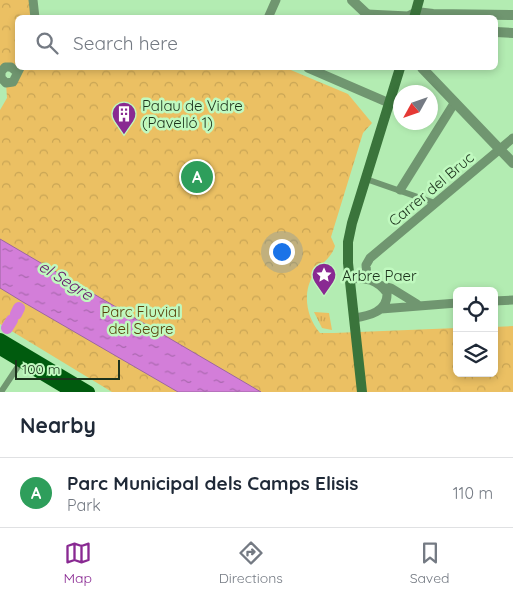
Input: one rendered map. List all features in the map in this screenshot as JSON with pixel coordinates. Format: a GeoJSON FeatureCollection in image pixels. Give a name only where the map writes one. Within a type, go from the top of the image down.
{"type":"FeatureCollection","features":[{"type":"Feature","properties":{"kind":"main road"},"geometry":{"type":"LineString","coordinates":[[418,15],[419,0]]}},
{"type":"Feature","properties":{"kind":"main road"},"geometry":{"type":"LineString","coordinates":[[362,392],[348,254],[352,223],[399,70]]}},
{"type":"Feature","properties":{"kind":"main road"},"geometry":{"type":"LineString","coordinates":[[0,339],[89,392]]}},
{"type":"Feature","properties":{"kind":"main road"},"geometry":{"type":"LineString","coordinates":[[0,349],[72,392]]}},
{"type":"Feature","properties":{"kind":"street"},"geometry":{"type":"LineString","coordinates":[[33,0],[35,15]]}},
{"type":"Feature","properties":{"kind":"street"},"geometry":{"type":"LineString","coordinates":[[269,15],[276,0]]}},
{"type":"Feature","properties":{"kind":"street"},"geometry":{"type":"LineString","coordinates":[[352,0],[368,15]]}},
{"type":"Feature","properties":{"kind":"street"},"geometry":{"type":"LineString","coordinates":[[427,15],[513,15]]}},
{"type":"Feature","properties":{"kind":"street"},"geometry":{"type":"LineString","coordinates":[[498,32],[513,33]]}},
{"type":"Feature","properties":{"kind":"street"},"geometry":{"type":"LineString","coordinates":[[15,69],[8,67],[0,73],[2,80],[8,84],[16,80],[18,70]]}},
{"type":"Feature","properties":{"kind":"street"},"geometry":{"type":"LineString","coordinates":[[313,70],[389,103]]}},
{"type":"Feature","properties":{"kind":"street"},"geometry":{"type":"LineString","coordinates":[[424,70],[513,163]]}},
{"type":"Feature","properties":{"kind":"street"},"geometry":{"type":"LineString","coordinates":[[400,190],[455,102]]}},
{"type":"Feature","properties":{"kind":"street","name":"Carrer del Bruc"},"geometry":{"type":"LineString","coordinates":[[366,278],[367,262],[513,138]]}},
{"type":"Feature","properties":{"kind":"street"},"geometry":{"type":"LineString","coordinates":[[366,179],[435,203]]}},
{"type":"Feature","properties":{"kind":"street"},"geometry":{"type":"LineString","coordinates":[[350,279],[366,278],[391,288],[417,304]]}},
{"type":"Feature","properties":{"kind":"street"},"geometry":{"type":"LineString","coordinates":[[378,284],[387,296],[387,302],[381,309]]}},
{"type":"Feature","properties":{"kind":"street"},"geometry":{"type":"LineString","coordinates":[[498,301],[513,300]]}},
{"type":"Feature","properties":{"kind":"street"},"geometry":{"type":"LineString","coordinates":[[354,318],[370,315],[381,309],[417,304],[453,303]]}},
{"type":"Feature","properties":{"kind":"street"},"geometry":{"type":"LineString","coordinates":[[1,392],[22,362]]}},
{"type":"Feature","properties":{"kind":"green space"},"geometry":{"type":"Polygon","coordinates":[[[0,0],[33,0],[32,15],[15,15],[15,70],[0,72],[0,0]]]}},
{"type":"Feature","properties":{"kind":"green space","name":"Parc Fluvial del Segre"},"geometry":{"type":"Polygon","coordinates":[[[15,70],[291,70],[348,94],[372,123],[363,133],[331,237],[335,246],[310,281],[307,304],[311,320],[320,333],[453,328],[453,377],[498,377],[498,327],[513,326],[513,392],[112,392],[0,324],[0,110],[7,98],[6,83],[8,84],[15,70]]]}},
{"type":"Feature","properties":{"kind":"green space"},"geometry":{"type":"Polygon","coordinates":[[[314,312],[329,313],[332,330],[322,328],[314,312]]]}},
{"type":"Feature","properties":{"kind":"water","name":"el Segre"},"geometry":{"type":"Polygon","coordinates":[[[0,239],[261,392],[178,392],[23,302],[0,288],[0,239]]]}},
{"type":"Feature","properties":{"kind":"waterway"},"geometry":{"type":"LineString","coordinates":[[16,314],[19,308]]}},
{"type":"Feature","properties":{"kind":"waterway"},"geometry":{"type":"LineString","coordinates":[[7,328],[12,320]]}},
{"type":"Feature","properties":{"kind":"place","name":"Palau de Vidre (Pavelló 1)"},"geometry":{"type":"Point","coordinates":[124,135]}},
{"type":"Feature","properties":{"kind":"place","name":"Parc Municipal dels Camps Elisis"},"geometry":{"type":"Point","coordinates":[197,177]}},
{"type":"Feature","properties":{"kind":"place","name":"Arbre Paer"},"geometry":{"type":"Point","coordinates":[324,296]}}]}
